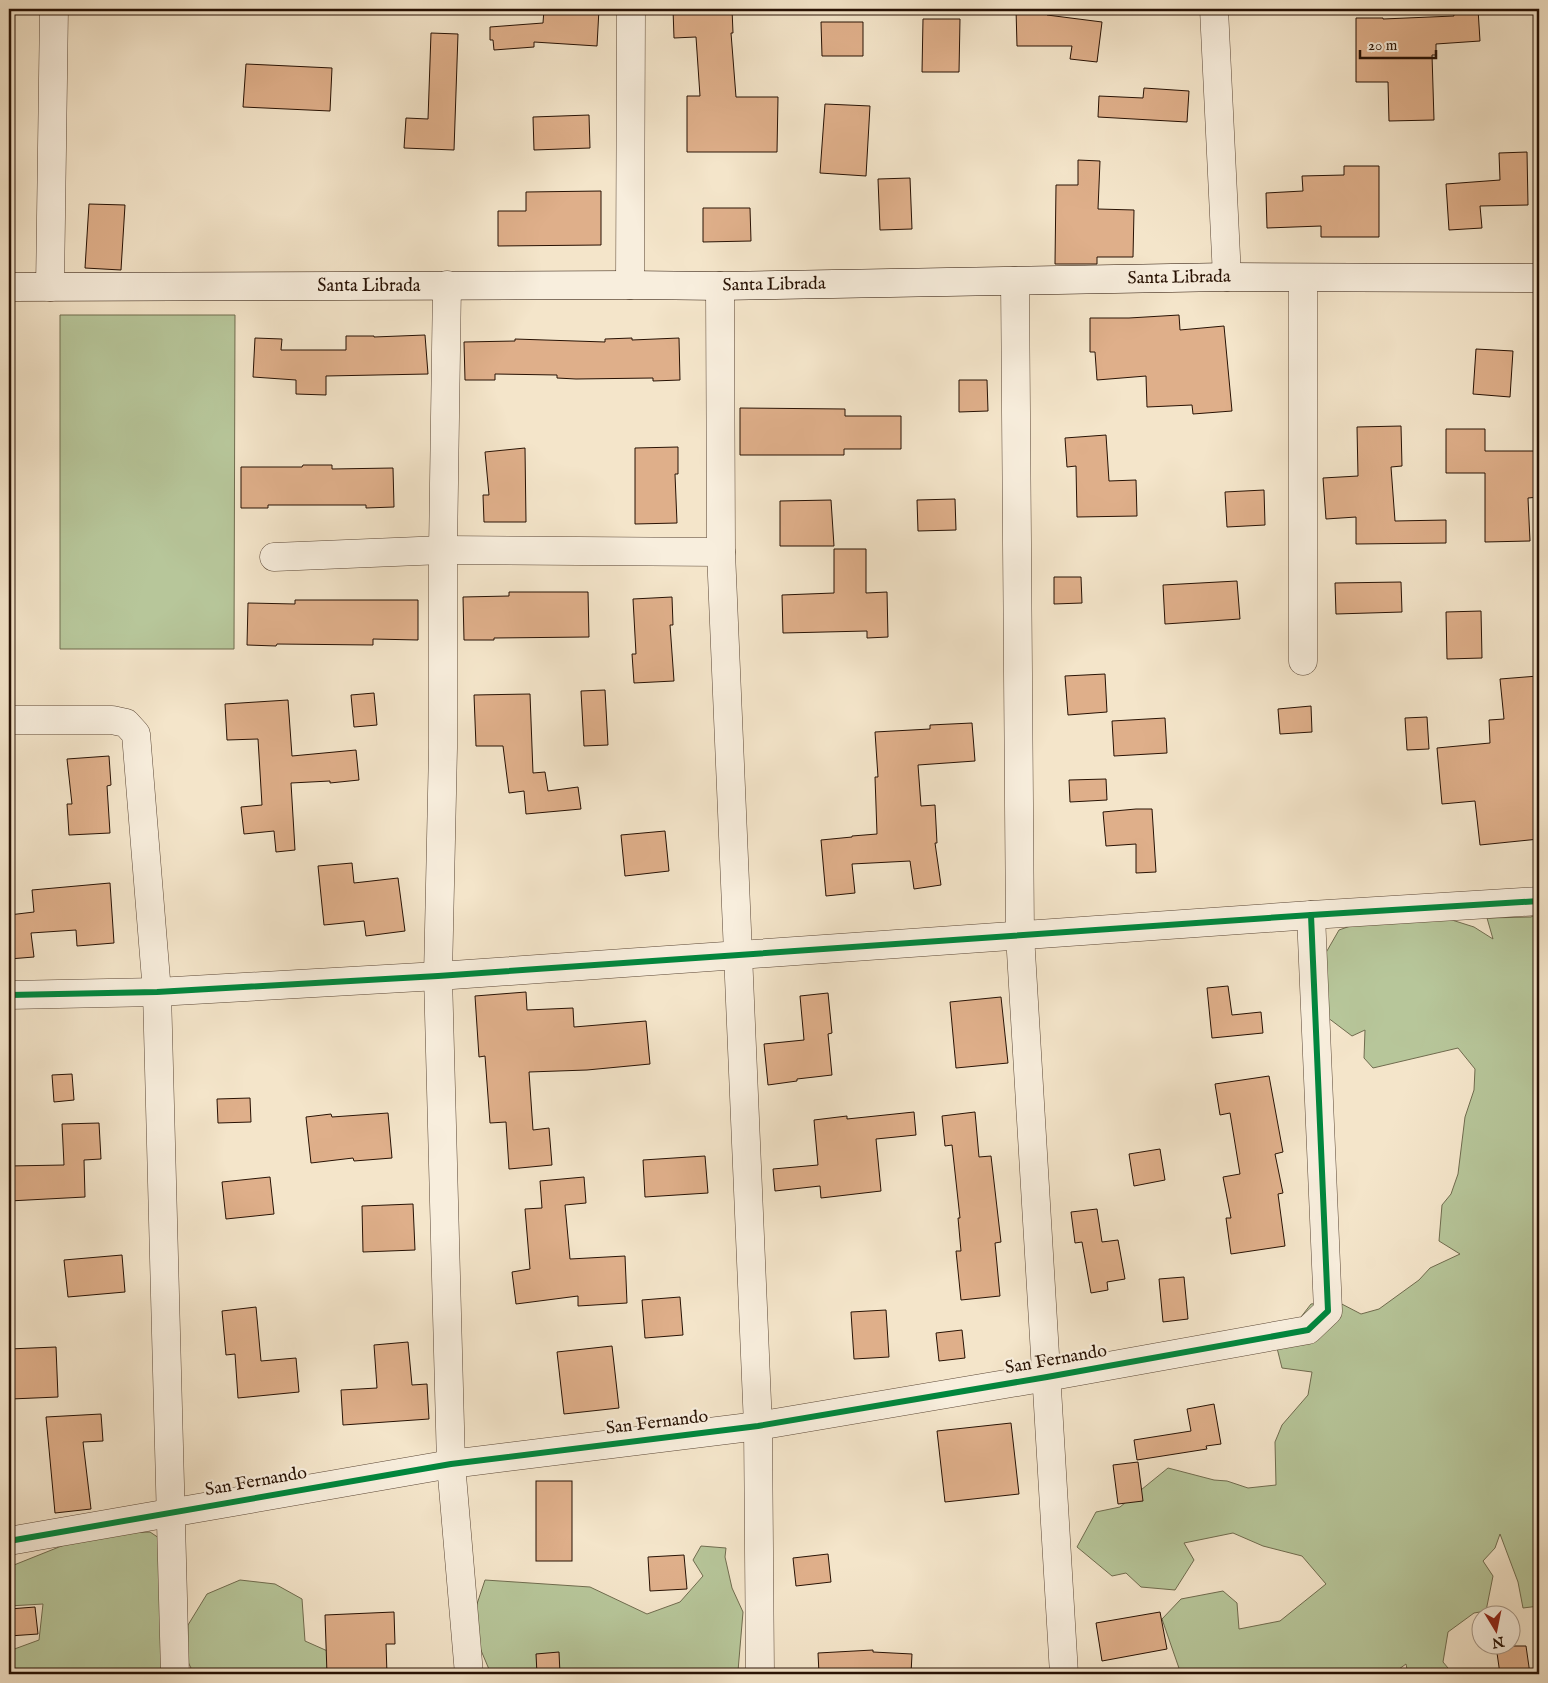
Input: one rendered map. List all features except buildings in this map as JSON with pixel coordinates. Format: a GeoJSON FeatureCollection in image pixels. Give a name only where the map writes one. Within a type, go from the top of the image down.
{"type":"FeatureCollection","features":[{"type":"Feature","properties":{"kind":"street"},"geometry":{"type":"LineString","coordinates":[[50,287],[54,9]]}},
{"type":"Feature","properties":{"kind":"street"},"geometry":{"type":"LineString","coordinates":[[630,285],[631,9]]}},
{"type":"Feature","properties":{"kind":"street"},"geometry":{"type":"LineString","coordinates":[[1214,9],[1227,277]]}},
{"type":"Feature","properties":{"kind":"street","name":"Santa Librada"},"geometry":{"type":"LineString","coordinates":[[9,287],[720,286],[1227,277],[1539,278]]}},
{"type":"Feature","properties":{"kind":"street"},"geometry":{"type":"LineString","coordinates":[[1303,278],[1303,660]]}},
{"type":"Feature","properties":{"kind":"street"},"geometry":{"type":"LineString","coordinates":[[1014,281],[1020,935],[1064,1674]]}},
{"type":"Feature","properties":{"kind":"street"},"geometry":{"type":"LineString","coordinates":[[447,285],[438,976],[451,1464],[469,1674]]}},
{"type":"Feature","properties":{"kind":"street"},"geometry":{"type":"LineString","coordinates":[[720,286],[721,552],[758,1426],[760,1674]]}},
{"type":"Feature","properties":{"kind":"street"},"geometry":{"type":"LineString","coordinates":[[274,557],[443,550],[721,552]]}},
{"type":"Feature","properties":{"kind":"street"},"geometry":{"type":"LineString","coordinates":[[9,720],[112,720],[126,723],[136,734],[157,992],[175,1674]]}},
{"type":"Feature","properties":{"kind":"street"},"geometry":{"type":"LineString","coordinates":[[9,995],[157,992],[438,976],[1311,914],[1539,901]]}},
{"type":"Feature","properties":{"kind":"street","name":"San Fernando"},"geometry":{"type":"LineString","coordinates":[[9,1541],[451,1464],[758,1426],[1047,1378],[1308,1330],[1328,1312],[1311,914]]}},
{"type":"Feature","properties":{"kind":"green space"},"geometry":{"type":"Polygon","coordinates":[[[60,315],[235,315],[234,649],[60,649],[60,315]]]}},
{"type":"Feature","properties":{"kind":"green space"},"geometry":{"type":"Polygon","coordinates":[[[1539,913],[1539,1606],[1523,1608],[1518,1582],[1500,1534],[1495,1548],[1483,1561],[1493,1576],[1487,1606],[1470,1606],[1470,1616],[1448,1632],[1443,1662],[1453,1674],[1408,1674],[1406,1664],[1392,1674],[1181,1674],[1162,1619],[1181,1599],[1223,1591],[1237,1603],[1239,1629],[1280,1621],[1326,1584],[1302,1556],[1263,1546],[1233,1533],[1184,1543],[1194,1560],[1175,1590],[1141,1587],[1126,1573],[1112,1576],[1077,1547],[1096,1512],[1120,1507],[1168,1468],[1214,1480],[1227,1481],[1248,1488],[1276,1485],[1275,1442],[1282,1425],[1308,1395],[1312,1372],[1282,1368],[1277,1348],[1311,1304],[1336,1301],[1361,1314],[1379,1309],[1419,1280],[1430,1268],[1460,1254],[1439,1241],[1442,1205],[1451,1194],[1458,1174],[1465,1117],[1474,1090],[1475,1069],[1458,1048],[1373,1068],[1364,1058],[1365,1030],[1352,1036],[1311,1005],[1320,963],[1339,930],[1379,916],[1433,914],[1474,927],[1493,939],[1487,918],[1531,917],[1539,913]]]}},
{"type":"Feature","properties":{"kind":"green space"},"geometry":{"type":"Polygon","coordinates":[[[150,1532],[159,1538],[173,1674],[9,1674],[9,1651],[39,1640],[43,1604],[9,1606],[9,1567],[69,1543],[121,1533],[150,1532]]]}},
{"type":"Feature","properties":{"kind":"green space"},"geometry":{"type":"Polygon","coordinates":[[[701,1546],[726,1548],[725,1557],[732,1588],[743,1612],[738,1671],[736,1674],[491,1674],[480,1648],[474,1613],[485,1580],[590,1587],[647,1614],[680,1602],[703,1576],[693,1560],[701,1546]]]}},
{"type":"Feature","properties":{"kind":"green space"},"geometry":{"type":"Polygon","coordinates":[[[240,1580],[275,1584],[302,1599],[305,1641],[350,1661],[333,1674],[194,1674],[187,1660],[188,1625],[207,1594],[240,1580]]]}},
{"type":"Feature","properties":{"kind":"cycle path"},"geometry":{"type":"LineString","coordinates":[[9,995],[157,992],[438,976],[1311,915],[1539,901]]}},
{"type":"Feature","properties":{"kind":"cycle path"},"geometry":{"type":"LineString","coordinates":[[9,1541],[451,1464],[758,1426],[1308,1330],[1328,1311],[1311,915]]}}]}
